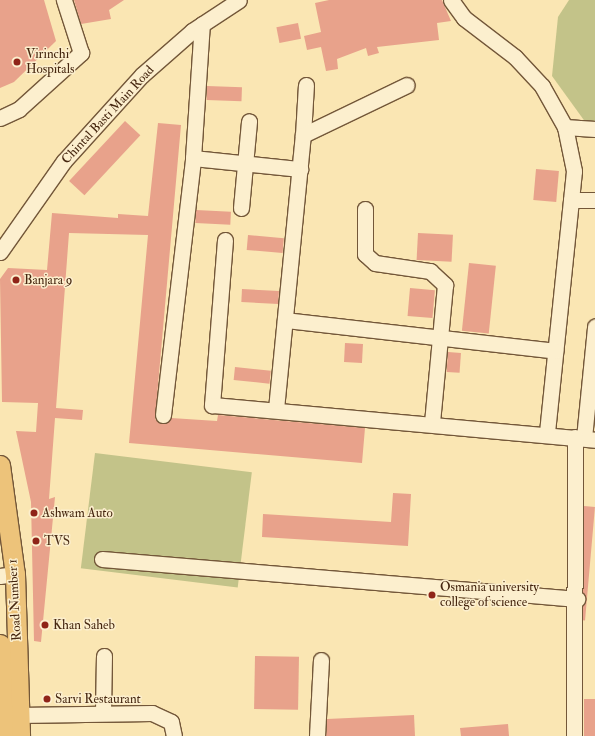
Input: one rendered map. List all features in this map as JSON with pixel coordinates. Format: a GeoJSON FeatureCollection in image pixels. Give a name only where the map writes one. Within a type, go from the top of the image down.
{"type":"FeatureCollection","features":[{"type":"Feature","properties":{"kind":"main road","name":"Road Number 1"},"geometry":{"type":"LineString","coordinates":[[0,465],[20,736]]}},
{"type":"Feature","properties":{"kind":"main road","name":"Road Number 1"},"geometry":{"type":"LineString","coordinates":[[0,644],[3,736]]}},
{"type":"Feature","properties":{"kind":"street"},"geometry":{"type":"LineString","coordinates":[[0,118],[19,109],[81,53],[64,0]]}},
{"type":"Feature","properties":{"kind":"street","name":"Chintal Basti Main Road"},"geometry":{"type":"LineString","coordinates":[[0,252],[64,161],[142,75],[202,24],[239,0]]}},
{"type":"Feature","properties":{"kind":"street"},"geometry":{"type":"LineString","coordinates":[[451,0],[452,6],[468,22],[515,57],[542,86],[565,127],[574,171],[547,434]]}},
{"type":"Feature","properties":{"kind":"street"},"geometry":{"type":"LineString","coordinates":[[164,415],[193,158],[202,24]]}},
{"type":"Feature","properties":{"kind":"street"},"geometry":{"type":"LineString","coordinates":[[276,409],[300,169],[306,85]]}},
{"type":"Feature","properties":{"kind":"street"},"geometry":{"type":"LineString","coordinates":[[303,135],[407,85]]}},
{"type":"Feature","properties":{"kind":"street"},"geometry":{"type":"LineString","coordinates":[[241,208],[249,121]]}},
{"type":"Feature","properties":{"kind":"street"},"geometry":{"type":"LineString","coordinates":[[565,127],[595,129]]}},
{"type":"Feature","properties":{"kind":"street"},"geometry":{"type":"LineString","coordinates":[[193,158],[245,162],[300,169]]}},
{"type":"Feature","properties":{"kind":"street"},"geometry":{"type":"LineString","coordinates":[[571,200],[595,200]]}},
{"type":"Feature","properties":{"kind":"street"},"geometry":{"type":"LineString","coordinates":[[365,209],[365,254],[376,263],[430,271],[445,285],[432,423]]}},
{"type":"Feature","properties":{"kind":"street"},"geometry":{"type":"LineString","coordinates":[[224,240],[212,405],[276,409],[585,438]]}},
{"type":"Feature","properties":{"kind":"street"},"geometry":{"type":"LineString","coordinates":[[285,320],[555,351]]}},
{"type":"Feature","properties":{"kind":"street"},"geometry":{"type":"LineString","coordinates":[[574,736],[577,599],[585,438],[595,327]]}},
{"type":"Feature","properties":{"kind":"street"},"geometry":{"type":"LineString","coordinates":[[102,560],[577,599]]}},
{"type":"Feature","properties":{"kind":"street"},"geometry":{"type":"LineString","coordinates":[[104,656],[104,712]]}},
{"type":"Feature","properties":{"kind":"street"},"geometry":{"type":"LineString","coordinates":[[317,736],[321,660]]}},
{"type":"Feature","properties":{"kind":"street"},"geometry":{"type":"LineString","coordinates":[[18,715],[104,712],[152,713],[171,722],[174,736]]}},
{"type":"Feature","properties":{"kind":"green space"},"geometry":{"type":"Polygon","coordinates":[[[569,0],[595,0],[595,123],[586,123],[552,76],[558,17],[569,0]]]}},
{"type":"Feature","properties":{"kind":"green space"},"geometry":{"type":"Polygon","coordinates":[[[95,453],[252,472],[238,587],[81,568],[95,453]]]}},
{"type":"Feature","properties":{"kind":"building","name":"Virinchi Hospitals"},"geometry":{"type":"Polygon","coordinates":[[[0,0],[44,0],[56,41],[14,82],[0,88],[0,0]]]}},
{"type":"Feature","properties":{"kind":"building"},"geometry":{"type":"Polygon","coordinates":[[[74,0],[124,0],[109,10],[111,19],[81,24],[74,0]]]}},
{"type":"Feature","properties":{"kind":"building"},"geometry":{"type":"Polygon","coordinates":[[[329,0],[442,0],[451,21],[437,23],[439,40],[377,47],[379,53],[368,56],[366,48],[337,59],[338,69],[326,71],[321,47],[307,50],[304,36],[321,32],[315,3],[329,0]]]}},
{"type":"Feature","properties":{"kind":"building"},"geometry":{"type":"Polygon","coordinates":[[[298,23],[301,39],[279,43],[276,27],[298,23]]]}},
{"type":"Feature","properties":{"kind":"building"},"geometry":{"type":"Polygon","coordinates":[[[207,86],[242,87],[241,101],[207,100],[207,86]]]}},
{"type":"Feature","properties":{"kind":"building"},"geometry":{"type":"Polygon","coordinates":[[[125,121],[140,135],[84,195],[69,181],[125,121]]]}},
{"type":"Feature","properties":{"kind":"building"},"geometry":{"type":"Polygon","coordinates":[[[158,123],[181,125],[155,419],[162,424],[171,418],[217,421],[218,415],[365,428],[362,463],[129,443],[148,235],[69,233],[56,408],[83,410],[82,420],[55,418],[49,499],[55,497],[41,642],[34,641],[31,502],[16,431],[36,432],[38,403],[2,402],[0,279],[8,268],[47,270],[52,213],[118,218],[118,214],[148,216],[158,123]]]}},
{"type":"Feature","properties":{"kind":"building"},"geometry":{"type":"Polygon","coordinates":[[[536,169],[559,171],[556,202],[533,200],[536,169]]]}},
{"type":"Feature","properties":{"kind":"building"},"geometry":{"type":"Polygon","coordinates":[[[196,210],[231,212],[230,225],[195,223],[196,210]]]}},
{"type":"Feature","properties":{"kind":"building"},"geometry":{"type":"Polygon","coordinates":[[[418,233],[453,235],[452,262],[417,260],[418,233]]]}},
{"type":"Feature","properties":{"kind":"building"},"geometry":{"type":"Polygon","coordinates":[[[248,235],[284,238],[283,253],[247,250],[248,235]]]}},
{"type":"Feature","properties":{"kind":"building"},"geometry":{"type":"Polygon","coordinates":[[[469,263],[496,266],[489,333],[462,331],[469,263]]]}},
{"type":"Feature","properties":{"kind":"building"},"geometry":{"type":"Polygon","coordinates":[[[410,288],[435,290],[432,318],[408,316],[410,288]]]}},
{"type":"Feature","properties":{"kind":"building"},"geometry":{"type":"Polygon","coordinates":[[[242,289],[279,291],[278,304],[241,302],[242,289]]]}},
{"type":"Feature","properties":{"kind":"building"},"geometry":{"type":"Polygon","coordinates":[[[345,343],[363,344],[362,363],[344,362],[345,343]]]}},
{"type":"Feature","properties":{"kind":"building"},"geometry":{"type":"Polygon","coordinates":[[[448,352],[461,353],[460,373],[447,372],[448,352]]]}},
{"type":"Feature","properties":{"kind":"building"},"geometry":{"type":"Polygon","coordinates":[[[235,367],[271,371],[269,384],[234,380],[235,367]]]}},
{"type":"Feature","properties":{"kind":"building"},"geometry":{"type":"Polygon","coordinates":[[[393,493],[411,494],[408,546],[262,537],[263,514],[391,522],[393,493]]]}},
{"type":"Feature","properties":{"kind":"building"},"geometry":{"type":"Polygon","coordinates":[[[584,506],[595,507],[585,621],[574,620],[584,506]]]}},
{"type":"Feature","properties":{"kind":"building"},"geometry":{"type":"Polygon","coordinates":[[[255,656],[299,657],[298,710],[254,709],[255,656]]]}},
{"type":"Feature","properties":{"kind":"building"},"geometry":{"type":"Polygon","coordinates":[[[584,699],[595,699],[595,736],[584,736],[584,699]]]}},
{"type":"Feature","properties":{"kind":"building"},"geometry":{"type":"Polygon","coordinates":[[[414,715],[415,736],[326,736],[327,719],[414,715]]]}},
{"type":"Feature","properties":{"kind":"building"},"geometry":{"type":"Polygon","coordinates":[[[508,724],[509,736],[461,736],[460,728],[508,724]]]}},
{"type":"Feature","properties":{"kind":"place","name":"Virinchi Hospitals"},"geometry":{"type":"Point","coordinates":[17,62]}},
{"type":"Feature","properties":{"kind":"place","name":"Banjara 9"},"geometry":{"type":"Point","coordinates":[16,280]}},
{"type":"Feature","properties":{"kind":"place","name":"Ashwam Auto"},"geometry":{"type":"Point","coordinates":[34,513]}},
{"type":"Feature","properties":{"kind":"place","name":"TVS"},"geometry":{"type":"Point","coordinates":[36,541]}},
{"type":"Feature","properties":{"kind":"place","name":"Osmania university college of science"},"geometry":{"type":"Point","coordinates":[432,595]}},
{"type":"Feature","properties":{"kind":"place","name":"Khan Saheb"},"geometry":{"type":"Point","coordinates":[45,625]}},
{"type":"Feature","properties":{"kind":"place","name":"Sarvi Restaurant"},"geometry":{"type":"Point","coordinates":[47,699]}}]}
